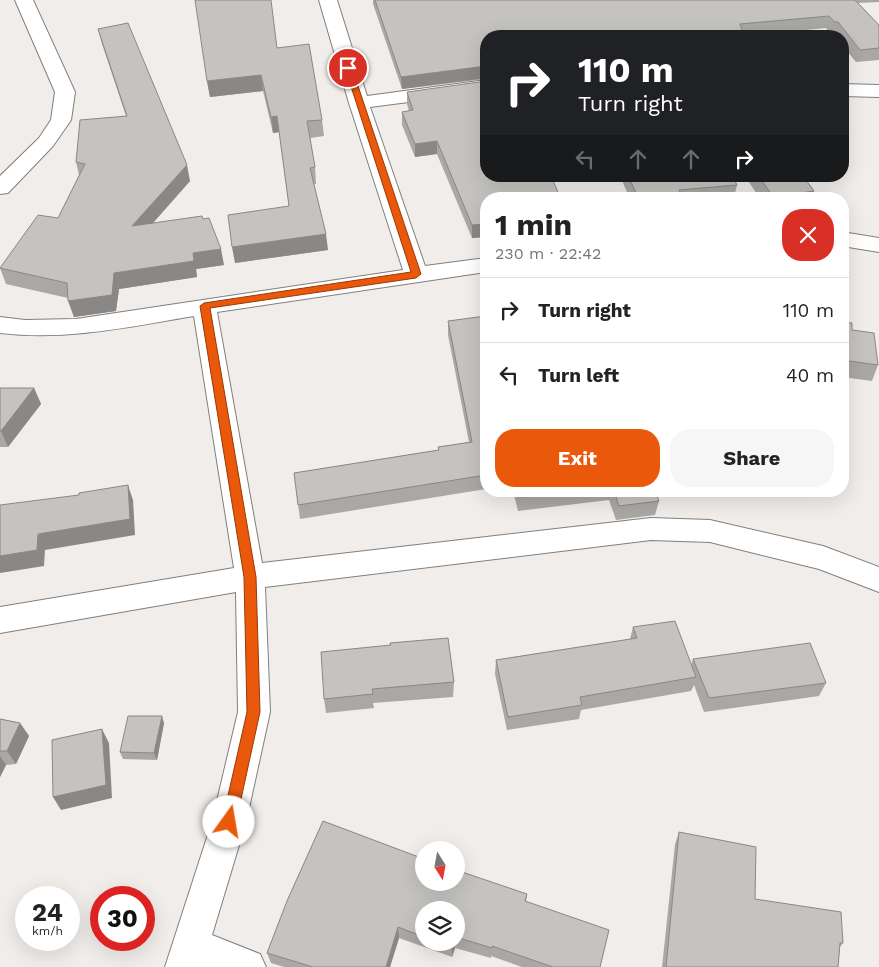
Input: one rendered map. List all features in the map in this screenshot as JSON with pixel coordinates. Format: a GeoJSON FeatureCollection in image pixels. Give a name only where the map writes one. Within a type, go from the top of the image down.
{"type":"FeatureCollection","features":[{"type":"Feature","properties":{"kind":"street"},"geometry":{"type":"LineString","coordinates":[[0,188],[46,142],[61,120],[65,92],[24,0]]}},
{"type":"Feature","properties":{"kind":"street"},"geometry":{"type":"LineString","coordinates":[[328,0],[359,103],[416,274]]}},
{"type":"Feature","properties":{"kind":"street"},"geometry":{"type":"LineString","coordinates":[[359,103],[480,87]]}},
{"type":"Feature","properties":{"kind":"street"},"geometry":{"type":"LineString","coordinates":[[849,90],[879,91]]}},
{"type":"Feature","properties":{"kind":"street"},"geometry":{"type":"LineString","coordinates":[[849,240],[879,245]]}},
{"type":"Feature","properties":{"kind":"street"},"geometry":{"type":"LineString","coordinates":[[0,325],[25,330],[73,327],[480,266]]}},
{"type":"Feature","properties":{"kind":"street"},"geometry":{"type":"LineString","coordinates":[[204,306],[250,577],[254,712],[229,822],[188,957],[247,967]]}},
{"type":"Feature","properties":{"kind":"street"},"geometry":{"type":"LineString","coordinates":[[0,620],[250,577],[651,529],[710,531],[823,558],[879,580]]}},
{"type":"Feature","properties":{"kind":"building"},"geometry":{"type":"Polygon","coordinates":[[[195,0],[271,0],[277,48],[309,44],[322,120],[307,121],[315,167],[310,168],[326,234],[232,247],[228,215],[289,206],[277,116],[271,117],[261,75],[207,81],[195,0]]]}},
{"type":"Feature","properties":{"kind":"building"},"geometry":{"type":"Polygon","coordinates":[[[375,0],[855,0],[879,25],[879,48],[860,50],[849,36],[849,30],[844,30],[838,22],[835,22],[829,16],[740,24],[742,30],[480,30],[480,67],[401,77],[375,0]]]}},
{"type":"Feature","properties":{"kind":"building"},"geometry":{"type":"Polygon","coordinates":[[[128,23],[187,165],[132,226],[202,216],[203,219],[209,218],[221,249],[193,253],[194,261],[114,273],[112,295],[68,301],[67,283],[0,268],[38,215],[58,218],[85,164],[76,162],[80,120],[127,116],[98,29],[128,23]]]}},
{"type":"Feature","properties":{"kind":"building"},"geometry":{"type":"Polygon","coordinates":[[[480,82],[480,182],[554,182],[558,192],[480,192],[480,224],[472,225],[437,141],[415,144],[402,112],[413,110],[407,92],[480,82]]]}},
{"type":"Feature","properties":{"kind":"building"},"geometry":{"type":"Polygon","coordinates":[[[631,182],[735,182],[737,185],[679,190],[680,192],[636,192],[631,182]]]}},
{"type":"Feature","properties":{"kind":"building"},"geometry":{"type":"Polygon","coordinates":[[[763,182],[807,182],[814,191],[807,192],[770,192],[763,182]]]}},
{"type":"Feature","properties":{"kind":"building"},"geometry":{"type":"Polygon","coordinates":[[[480,317],[480,476],[298,505],[294,473],[439,450],[438,447],[472,442],[448,321],[480,317]]]}},
{"type":"Feature","properties":{"kind":"building"},"geometry":{"type":"Polygon","coordinates":[[[849,323],[852,323],[852,330],[874,333],[878,365],[849,361],[849,323]]]}},
{"type":"Feature","properties":{"kind":"building"},"geometry":{"type":"Polygon","coordinates":[[[0,388],[34,388],[1,431],[0,431],[0,388]]]}},
{"type":"Feature","properties":{"kind":"building"},"geometry":{"type":"Polygon","coordinates":[[[128,485],[130,519],[38,534],[37,550],[0,556],[0,505],[79,495],[79,493],[128,485]]]}},
{"type":"Feature","properties":{"kind":"building"},"geometry":{"type":"Polygon","coordinates":[[[616,497],[657,497],[659,501],[619,506],[616,497]]]}},
{"type":"Feature","properties":{"kind":"building"},"geometry":{"type":"Polygon","coordinates":[[[675,621],[696,677],[580,697],[582,705],[508,717],[496,660],[637,638],[633,627],[675,621]]]}},
{"type":"Feature","properties":{"kind":"building"},"geometry":{"type":"Polygon","coordinates":[[[448,638],[454,682],[372,689],[373,694],[324,699],[321,652],[448,638]]]}},
{"type":"Feature","properties":{"kind":"building"},"geometry":{"type":"Polygon","coordinates":[[[810,643],[826,683],[709,698],[693,659],[810,643]]]}},
{"type":"Feature","properties":{"kind":"building"},"geometry":{"type":"Polygon","coordinates":[[[128,716],[162,716],[154,753],[120,752],[128,716]]]}},
{"type":"Feature","properties":{"kind":"building"},"geometry":{"type":"Polygon","coordinates":[[[0,719],[20,723],[7,751],[0,751],[0,719]]]}},
{"type":"Feature","properties":{"kind":"building"},"geometry":{"type":"Polygon","coordinates":[[[102,729],[106,785],[53,797],[52,740],[102,729]]]}},
{"type":"Feature","properties":{"kind":"building"},"geometry":{"type":"Polygon","coordinates":[[[323,821],[415,856],[415,891],[465,891],[465,873],[527,894],[525,901],[609,930],[600,967],[553,967],[492,946],[492,948],[465,940],[465,901],[415,901],[415,934],[398,927],[386,967],[313,967],[267,953],[287,901],[323,821]]]}},
{"type":"Feature","properties":{"kind":"building"},"geometry":{"type":"Polygon","coordinates":[[[679,832],[756,847],[755,899],[841,912],[843,943],[840,943],[838,967],[666,967],[679,832]]]}},
{"type":"Feature","properties":{"kind":"route"},"geometry":{"type":"LineString","coordinates":[[229,822],[254,712],[250,577],[204,306],[416,274],[348,68]]}}]}
